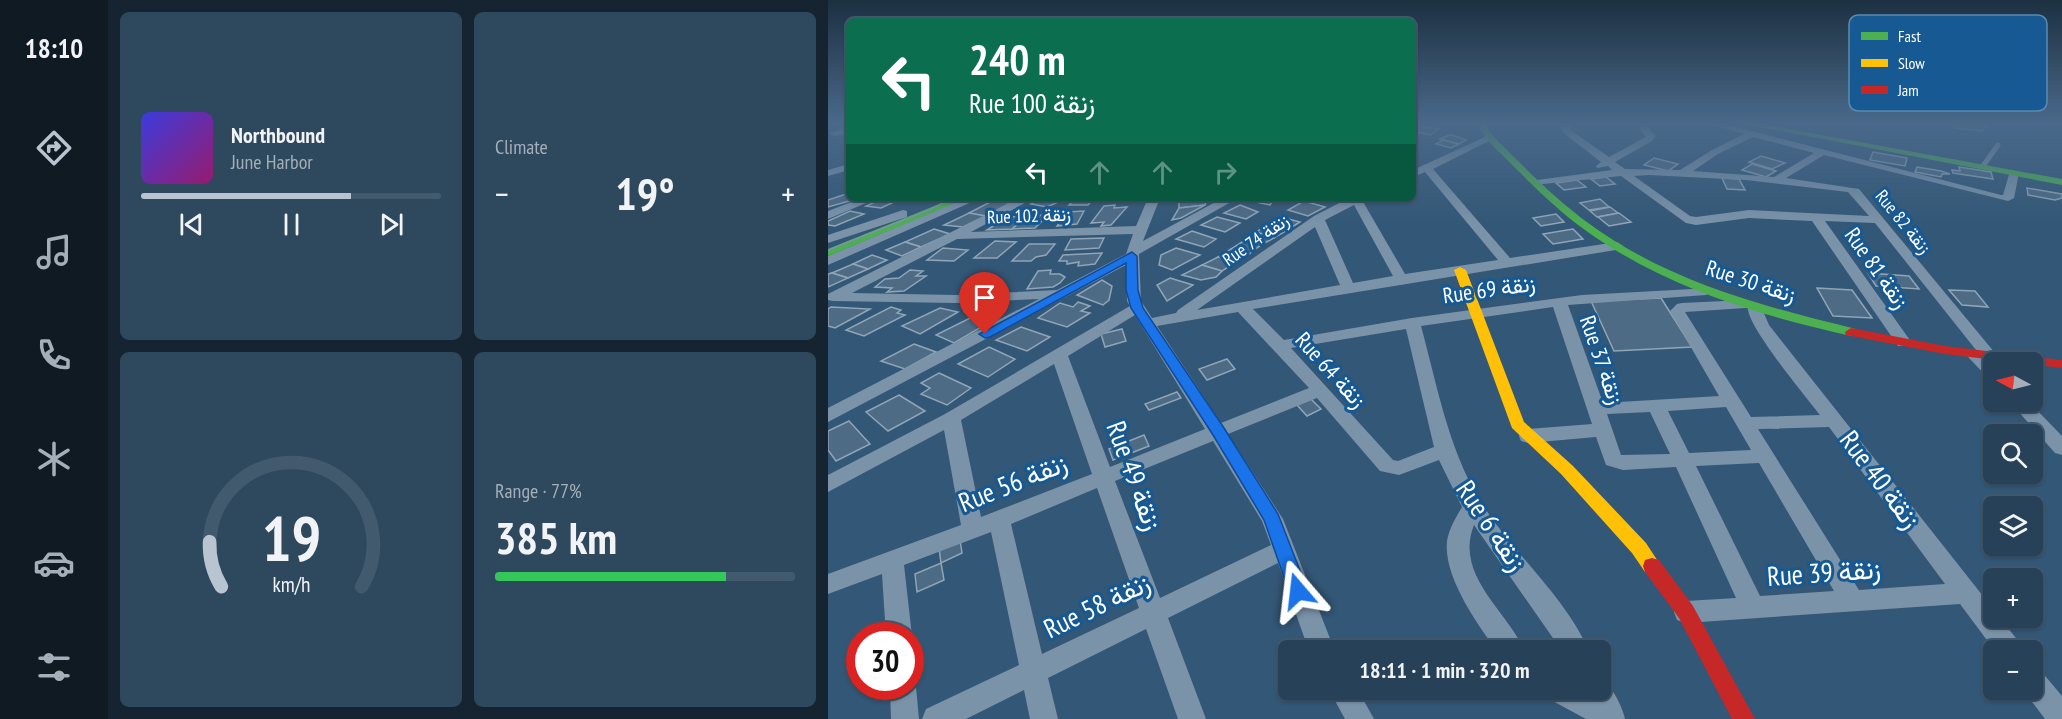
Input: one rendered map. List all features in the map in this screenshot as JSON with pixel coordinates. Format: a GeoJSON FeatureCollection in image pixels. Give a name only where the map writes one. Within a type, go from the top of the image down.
{"type":"FeatureCollection","features":[{"type":"Feature","properties":{"kind":"street"},"geometry":{"type":"LineString","coordinates":[[1416,173],[1451,157]]}},
{"type":"Feature","properties":{"kind":"street","name":"Rue 30 زنقة"},"geometry":{"type":"LineString","coordinates":[[1509,157],[1589,229],[1617,246],[1706,291],[1750,306],[1904,343],[2062,364]]}},
{"type":"Feature","properties":{"kind":"street"},"geometry":{"type":"LineString","coordinates":[[1603,157],[1682,218],[1696,221],[1749,214],[1879,220]]}},
{"type":"Feature","properties":{"kind":"street"},"geometry":{"type":"LineString","coordinates":[[1584,176],[1616,157]]}},
{"type":"Feature","properties":{"kind":"street"},"geometry":{"type":"LineString","coordinates":[[1683,173],[1708,157]]}},
{"type":"Feature","properties":{"kind":"street"},"geometry":{"type":"LineString","coordinates":[[1776,180],[1815,157]]}},
{"type":"Feature","properties":{"kind":"street"},"geometry":{"type":"LineString","coordinates":[[1828,157],[1917,182]]}},
{"type":"Feature","properties":{"kind":"street"},"geometry":{"type":"LineString","coordinates":[[1830,157],[2004,198],[2008,198],[2014,173]]}},
{"type":"Feature","properties":{"kind":"street"},"geometry":{"type":"LineString","coordinates":[[1931,157],[1984,164],[2014,173],[2062,182]]}},
{"type":"Feature","properties":{"kind":"street"},"geometry":{"type":"LineString","coordinates":[[1944,157],[2062,177]]}},
{"type":"Feature","properties":{"kind":"street"},"geometry":{"type":"LineString","coordinates":[[828,173],[846,168]]}},
{"type":"Feature","properties":{"kind":"street"},"geometry":{"type":"LineString","coordinates":[[1427,168],[1507,263]]}},
{"type":"Feature","properties":{"kind":"street","name":"Rue 82 زنقة"},"geometry":{"type":"LineString","coordinates":[[1537,183],[1622,172],[1683,173],[1776,180],[1850,189],[1855,191],[1879,220],[1982,355]]}},
{"type":"Feature","properties":{"kind":"street"},"geometry":{"type":"LineString","coordinates":[[828,215],[864,201]]}},
{"type":"Feature","properties":{"kind":"street"},"geometry":{"type":"LineString","coordinates":[[828,241],[903,214],[931,201]]}},
{"type":"Feature","properties":{"kind":"street"},"geometry":{"type":"LineString","coordinates":[[828,253],[955,201]]}},
{"type":"Feature","properties":{"kind":"street"},"geometry":{"type":"LineString","coordinates":[[828,261],[968,201]]}},
{"type":"Feature","properties":{"kind":"street"},"geometry":{"type":"LineString","coordinates":[[830,298],[1022,201]]}},
{"type":"Feature","properties":{"kind":"street"},"geometry":{"type":"LineString","coordinates":[[1153,201],[1132,254],[1132,290],[1142,315],[1219,432],[1272,519],[1317,640]]}},
{"type":"Feature","properties":{"kind":"street"},"geometry":{"type":"LineString","coordinates":[[828,416],[1064,293],[1227,201]]}},
{"type":"Feature","properties":{"kind":"street","name":"Rue 74 زنقة"},"geometry":{"type":"LineString","coordinates":[[1177,317],[1318,219],[1351,201]]}},
{"type":"Feature","properties":{"kind":"street"},"geometry":{"type":"LineString","coordinates":[[1359,201],[1401,279]]}},
{"type":"Feature","properties":{"kind":"street","name":"Rue 81 زنقة"},"geometry":{"type":"LineString","coordinates":[[1816,217],[1904,343]]}},
{"type":"Feature","properties":{"kind":"street"},"geometry":{"type":"LineString","coordinates":[[1318,219],[1348,288]]}},
{"type":"Feature","properties":{"kind":"street","name":"Rue 102 زنقة"},"geometry":{"type":"LineString","coordinates":[[955,236],[1140,230]]}},
{"type":"Feature","properties":{"kind":"street"},"geometry":{"type":"LineString","coordinates":[[828,484],[951,418],[1059,355],[1142,315],[1177,317],[1401,279],[1617,246]]}},
{"type":"Feature","properties":{"kind":"street"},"geometry":{"type":"LineString","coordinates":[[1460,270],[1517,423],[1528,436],[1567,470],[1639,548],[1686,612],[1744,719]]}},
{"type":"Feature","properties":{"kind":"street","name":"Rue 69 زنقة"},"geometry":{"type":"LineString","coordinates":[[1280,345],[1559,302],[1624,294],[1706,291]]}},
{"type":"Feature","properties":{"kind":"street"},"geometry":{"type":"LineString","coordinates":[[830,298],[955,299],[1064,293]]}},
{"type":"Feature","properties":{"kind":"street","name":"Rue 37 زنقة"},"geometry":{"type":"LineString","coordinates":[[1528,436],[1603,430],[1559,302]]}},
{"type":"Feature","properties":{"kind":"street","name":"Rue 64 زنقة"},"geometry":{"type":"LineString","coordinates":[[1241,306],[1280,345],[1318,391],[1387,466],[1399,468],[1445,450]]}},
{"type":"Feature","properties":{"kind":"street"},"geometry":{"type":"LineString","coordinates":[[1750,306],[1682,307],[1677,311],[1853,601]]}},
{"type":"Feature","properties":{"kind":"street","name":"Rue 40 زنقة"},"geometry":{"type":"LineString","coordinates":[[1750,306],[1762,326],[2002,640]]}},
{"type":"Feature","properties":{"kind":"street","name":"Rue 6 زنقة"},"geometry":{"type":"LineString","coordinates":[[1412,323],[1445,450],[1473,507],[1570,640]]}},
{"type":"Feature","properties":{"kind":"street","name":"Rue 49 زنقة"},"geometry":{"type":"LineString","coordinates":[[1059,355],[1192,719]]}},
{"type":"Feature","properties":{"kind":"street","name":"Rue 56 زنقة"},"geometry":{"type":"LineString","coordinates":[[828,584],[999,520],[1318,391]]}},
{"type":"Feature","properties":{"kind":"street"},"geometry":{"type":"LineString","coordinates":[[1596,409],[1731,401]]}},
{"type":"Feature","properties":{"kind":"street"},"geometry":{"type":"LineString","coordinates":[[1656,405],[1753,607]]}},
{"type":"Feature","properties":{"kind":"street"},"geometry":{"type":"LineString","coordinates":[[2028,412],[2062,448]]}},
{"type":"Feature","properties":{"kind":"street"},"geometry":{"type":"LineString","coordinates":[[951,418],[973,530]]}},
{"type":"Feature","properties":{"kind":"street"},"geometry":{"type":"LineString","coordinates":[[1745,423],[1835,421]]}},
{"type":"Feature","properties":{"kind":"street"},"geometry":{"type":"LineString","coordinates":[[1603,430],[1613,460],[1617,462],[1765,456]]}},
{"type":"Feature","properties":{"kind":"street"},"geometry":{"type":"LineString","coordinates":[[1473,507],[1462,527],[1458,544],[1462,566],[1484,614],[1504,640]]}},
{"type":"Feature","properties":{"kind":"street"},"geometry":{"type":"LineString","coordinates":[[999,520],[1044,719]]}},
{"type":"Feature","properties":{"kind":"street","name":"Rue 58 زنقة"},"geometry":{"type":"LineString","coordinates":[[936,719],[1285,549]]}},
{"type":"Feature","properties":{"kind":"street"},"geometry":{"type":"LineString","coordinates":[[892,560],[897,622]]}},
{"type":"Feature","properties":{"kind":"street","name":"Rue 39 زنقة"},"geometry":{"type":"LineString","coordinates":[[1686,612],[1966,594]]}},
{"type":"Feature","properties":{"kind":"street"},"geometry":{"type":"LineString","coordinates":[[2043,694],[2062,718]]}},
{"type":"Feature","properties":{"kind":"street"},"geometry":{"type":"LineString","coordinates":[[904,700],[906,719]]}},
{"type":"Feature","properties":{"kind":"street"},"geometry":{"type":"LineString","coordinates":[[1349,700],[1360,719]]}},
{"type":"Feature","properties":{"kind":"street"},"geometry":{"type":"LineString","coordinates":[[1578,700],[1611,718]]}},
{"type":"Feature","properties":{"kind":"street"},"geometry":{"type":"LineString","coordinates":[[1601,700],[1611,718]]}},
{"type":"Feature","properties":{"kind":"lane"},"geometry":{"type":"LineString","coordinates":[[1984,164],[1989,157]]}},
{"type":"Feature","properties":{"kind":"building"},"geometry":{"type":"Polygon","coordinates":[[[1763,157],[1785,163],[1772,169],[1749,162],[1763,157]]]}},
{"type":"Feature","properties":{"kind":"building"},"geometry":{"type":"Polygon","coordinates":[[[1871,157],[1907,158],[1905,166],[1870,160],[1871,157]]]}},
{"type":"Feature","properties":{"kind":"building"},"geometry":{"type":"Polygon","coordinates":[[[1654,158],[1678,164],[1668,171],[1644,165],[1654,158]]]}},
{"type":"Feature","properties":{"kind":"building"},"geometry":{"type":"Polygon","coordinates":[[[1752,164],[1776,171],[1766,177],[1742,170],[1752,164]]]}},
{"type":"Feature","properties":{"kind":"building"},"geometry":{"type":"Polygon","coordinates":[[[1917,167],[1950,174],[1942,174],[1941,177],[1915,172],[1917,167]]]}},
{"type":"Feature","properties":{"kind":"building"},"geometry":{"type":"Polygon","coordinates":[[[1959,167],[1991,172],[1993,179],[1953,173],[1952,170],[1960,171],[1959,167]]]}},
{"type":"Feature","properties":{"kind":"building"},"geometry":{"type":"Polygon","coordinates":[[[1606,177],[1615,184],[1600,186],[1591,179],[1606,177]]]}},
{"type":"Feature","properties":{"kind":"building"},"geometry":{"type":"Polygon","coordinates":[[[1722,178],[1739,179],[1745,190],[1727,189],[1722,178]]]}},
{"type":"Feature","properties":{"kind":"building"},"geometry":{"type":"Polygon","coordinates":[[[1577,180],[1586,187],[1564,190],[1556,183],[1577,180]]]}},
{"type":"Feature","properties":{"kind":"building"},"geometry":{"type":"Polygon","coordinates":[[[2027,188],[2062,194],[2062,198],[2055,200],[2028,195],[2027,188]]]}},
{"type":"Feature","properties":{"kind":"building"},"geometry":{"type":"Polygon","coordinates":[[[846,194],[846,201],[849,201],[828,207],[828,200],[846,194]]]}},
{"type":"Feature","properties":{"kind":"building"},"geometry":{"type":"Polygon","coordinates":[[[1600,199],[1609,207],[1589,210],[1580,203],[1600,199]]]}},
{"type":"Feature","properties":{"kind":"building"},"geometry":{"type":"Polygon","coordinates":[[[877,201],[896,201],[881,208],[866,206],[877,201]]]}},
{"type":"Feature","properties":{"kind":"building"},"geometry":{"type":"Polygon","coordinates":[[[992,201],[1011,203],[986,216],[969,213],[992,201]]]}},
{"type":"Feature","properties":{"kind":"building"},"geometry":{"type":"Polygon","coordinates":[[[1036,201],[1060,201],[1047,207],[1031,204],[1036,201]]]}},
{"type":"Feature","properties":{"kind":"building"},"geometry":{"type":"Polygon","coordinates":[[[1073,201],[1091,201],[1088,205],[1069,205],[1073,201]]]}},
{"type":"Feature","properties":{"kind":"building"},"geometry":{"type":"Polygon","coordinates":[[[1207,201],[1205,205],[1179,208],[1179,202],[1207,201]]]}},
{"type":"Feature","properties":{"kind":"building"},"geometry":{"type":"Polygon","coordinates":[[[1250,201],[1273,201],[1270,205],[1250,201]]]}},
{"type":"Feature","properties":{"kind":"building"},"geometry":{"type":"Polygon","coordinates":[[[1304,201],[1325,207],[1308,216],[1288,210],[1304,201]]]}},
{"type":"Feature","properties":{"kind":"building"},"geometry":{"type":"Polygon","coordinates":[[[1115,205],[1114,208],[1127,207],[1111,225],[1101,226],[1104,222],[1091,223],[1104,206],[1115,205]]]}},
{"type":"Feature","properties":{"kind":"building"},"geometry":{"type":"Polygon","coordinates":[[[1205,205],[1181,218],[1172,220],[1179,208],[1205,205]]]}},
{"type":"Feature","properties":{"kind":"building"},"geometry":{"type":"Polygon","coordinates":[[[1240,205],[1258,212],[1246,219],[1224,213],[1240,205]]]}},
{"type":"Feature","properties":{"kind":"building"},"geometry":{"type":"Polygon","coordinates":[[[1610,207],[1618,213],[1597,217],[1590,211],[1610,207]]]}},
{"type":"Feature","properties":{"kind":"building"},"geometry":{"type":"Polygon","coordinates":[[[850,211],[864,214],[835,226],[828,225],[828,221],[850,211]]]}},
{"type":"Feature","properties":{"kind":"building"},"geometry":{"type":"Polygon","coordinates":[[[1084,211],[1077,224],[1057,226],[1067,212],[1084,211]]]}},
{"type":"Feature","properties":{"kind":"building"},"geometry":{"type":"Polygon","coordinates":[[[969,213],[986,216],[963,227],[944,225],[969,213]]]}},
{"type":"Feature","properties":{"kind":"building"},"geometry":{"type":"Polygon","coordinates":[[[1619,213],[1631,222],[1609,226],[1598,217],[1619,213]]]}},
{"type":"Feature","properties":{"kind":"building"},"geometry":{"type":"Polygon","coordinates":[[[1556,214],[1564,222],[1541,226],[1533,218],[1556,214]]]}},
{"type":"Feature","properties":{"kind":"building"},"geometry":{"type":"Polygon","coordinates":[[[1048,215],[1035,228],[1012,229],[1026,216],[1048,215]]]}},
{"type":"Feature","properties":{"kind":"building"},"geometry":{"type":"Polygon","coordinates":[[[1026,216],[1012,229],[987,230],[1007,217],[1026,216]]]}},
{"type":"Feature","properties":{"kind":"building"},"geometry":{"type":"Polygon","coordinates":[[[1217,217],[1240,223],[1225,232],[1201,225],[1217,217]]]}},
{"type":"Feature","properties":{"kind":"building"},"geometry":{"type":"Polygon","coordinates":[[[1281,217],[1300,222],[1289,229],[1269,224],[1281,217]]]}},
{"type":"Feature","properties":{"kind":"building"},"geometry":{"type":"Polygon","coordinates":[[[1269,224],[1289,229],[1274,238],[1256,232],[1269,224]]]}},
{"type":"Feature","properties":{"kind":"building"},"geometry":{"type":"Polygon","coordinates":[[[934,229],[950,234],[921,247],[905,242],[934,229]]]}},
{"type":"Feature","properties":{"kind":"building"},"geometry":{"type":"Polygon","coordinates":[[[1573,229],[1583,239],[1553,244],[1543,234],[1573,229]]]}},
{"type":"Feature","properties":{"kind":"building"},"geometry":{"type":"Polygon","coordinates":[[[1192,231],[1216,239],[1204,247],[1176,239],[1192,231]]]}},
{"type":"Feature","properties":{"kind":"building"},"geometry":{"type":"Polygon","coordinates":[[[1256,232],[1274,238],[1261,245],[1245,240],[1256,232]]]}},
{"type":"Feature","properties":{"kind":"building"},"geometry":{"type":"Polygon","coordinates":[[[1104,238],[1099,248],[1065,250],[1071,239],[1104,238]]]}},
{"type":"Feature","properties":{"kind":"building"},"geometry":{"type":"Polygon","coordinates":[[[1245,240],[1261,245],[1249,254],[1231,249],[1245,240]]]}},
{"type":"Feature","properties":{"kind":"building"},"geometry":{"type":"Polygon","coordinates":[[[995,241],[1016,242],[997,258],[974,258],[995,241]]]}},
{"type":"Feature","properties":{"kind":"building"},"geometry":{"type":"Polygon","coordinates":[[[905,242],[921,247],[902,256],[886,250],[905,242]]]}},
{"type":"Feature","properties":{"kind":"building"},"geometry":{"type":"Polygon","coordinates":[[[1029,244],[1055,244],[1046,255],[1036,257],[1031,261],[1012,261],[1029,244]]]}},
{"type":"Feature","properties":{"kind":"building"},"geometry":{"type":"Polygon","coordinates":[[[943,248],[968,250],[954,261],[927,260],[943,248]]]}},
{"type":"Feature","properties":{"kind":"building"},"geometry":{"type":"Polygon","coordinates":[[[1176,248],[1200,255],[1172,270],[1159,265],[1161,255],[1176,248]]]}},
{"type":"Feature","properties":{"kind":"building"},"geometry":{"type":"Polygon","coordinates":[[[1231,249],[1249,254],[1236,262],[1218,257],[1231,249]]]}},
{"type":"Feature","properties":{"kind":"building"},"geometry":{"type":"Polygon","coordinates":[[[1102,253],[1095,264],[1078,266],[1079,262],[1067,264],[1067,261],[1059,261],[1063,255],[1102,253]]]}},
{"type":"Feature","properties":{"kind":"building"},"geometry":{"type":"Polygon","coordinates":[[[872,255],[887,260],[868,269],[853,264],[872,255]]]}},
{"type":"Feature","properties":{"kind":"building"},"geometry":{"type":"Polygon","coordinates":[[[1218,257],[1236,262],[1222,271],[1202,265],[1218,257]]]}},
{"type":"Feature","properties":{"kind":"building"},"geometry":{"type":"Polygon","coordinates":[[[853,264],[868,269],[848,278],[832,273],[853,264]]]}},
{"type":"Feature","properties":{"kind":"building"},"geometry":{"type":"Polygon","coordinates":[[[1202,265],[1222,271],[1216,277],[1201,280],[1182,275],[1202,265]]]}},
{"type":"Feature","properties":{"kind":"building"},"geometry":{"type":"Polygon","coordinates":[[[910,270],[923,271],[916,276],[926,276],[904,291],[887,292],[892,288],[875,287],[885,279],[899,278],[910,270]]]}},
{"type":"Feature","properties":{"kind":"building"},"geometry":{"type":"Polygon","coordinates":[[[1051,270],[1050,274],[1060,274],[1065,277],[1060,283],[1053,287],[1027,289],[1038,271],[1051,270]]]}},
{"type":"Feature","properties":{"kind":"building"},"geometry":{"type":"Polygon","coordinates":[[[1868,273],[1909,276],[1919,289],[1876,286],[1868,273]]]}},
{"type":"Feature","properties":{"kind":"building"},"geometry":{"type":"Polygon","coordinates":[[[828,274],[848,278],[828,287],[828,274]]]}},
{"type":"Feature","properties":{"kind":"building"},"geometry":{"type":"Polygon","coordinates":[[[1170,278],[1193,285],[1167,301],[1157,285],[1170,278]]]}},
{"type":"Feature","properties":{"kind":"building"},"geometry":{"type":"Polygon","coordinates":[[[1102,280],[1112,286],[1109,300],[1103,305],[1077,295],[1102,280]]]}},
{"type":"Feature","properties":{"kind":"building"},"geometry":{"type":"Polygon","coordinates":[[[1817,288],[1852,290],[1872,318],[1833,316],[1817,288]]]}},
{"type":"Feature","properties":{"kind":"building"},"geometry":{"type":"Polygon","coordinates":[[[1949,290],[1975,291],[1988,307],[1962,305],[1949,290]]]}},
{"type":"Feature","properties":{"kind":"building"},"geometry":{"type":"Polygon","coordinates":[[[1661,298],[1692,347],[1614,351],[1591,301],[1661,298]]]}},
{"type":"Feature","properties":{"kind":"building"},"geometry":{"type":"Polygon","coordinates":[[[1078,302],[1090,306],[1081,311],[1090,313],[1067,327],[1038,318],[1060,303],[1073,307],[1078,302]]]}},
{"type":"Feature","properties":{"kind":"building"},"geometry":{"type":"Polygon","coordinates":[[[831,307],[870,309],[835,328],[828,326],[828,309],[831,307]]]}},
{"type":"Feature","properties":{"kind":"building"},"geometry":{"type":"Polygon","coordinates":[[[891,307],[901,310],[897,313],[905,315],[864,336],[846,330],[891,307]]]}},
{"type":"Feature","properties":{"kind":"building"},"geometry":{"type":"Polygon","coordinates":[[[940,308],[958,312],[920,334],[902,326],[940,308]]]}},
{"type":"Feature","properties":{"kind":"building"},"geometry":{"type":"Polygon","coordinates":[[[978,314],[990,322],[954,343],[936,335],[978,314]]]}},
{"type":"Feature","properties":{"kind":"building"},"geometry":{"type":"Polygon","coordinates":[[[1021,327],[1050,337],[1027,351],[996,340],[1021,327]]]}},
{"type":"Feature","properties":{"kind":"building"},"geometry":{"type":"Polygon","coordinates":[[[1122,329],[1126,341],[1105,347],[1101,334],[1122,329]]]}},
{"type":"Feature","properties":{"kind":"building"},"geometry":{"type":"Polygon","coordinates":[[[914,344],[936,352],[905,369],[881,361],[914,344]]]}},
{"type":"Feature","properties":{"kind":"building"},"geometry":{"type":"Polygon","coordinates":[[[989,347],[1015,359],[988,377],[958,364],[989,347]]]}},
{"type":"Feature","properties":{"kind":"building"},"geometry":{"type":"Polygon","coordinates":[[[1227,359],[1235,369],[1207,380],[1199,369],[1227,359]]]}},
{"type":"Feature","properties":{"kind":"building"},"geometry":{"type":"Polygon","coordinates":[[[939,373],[971,388],[947,405],[921,394],[930,388],[921,383],[939,373]]]}},
{"type":"Feature","properties":{"kind":"building"},"geometry":{"type":"Polygon","coordinates":[[[1177,392],[1181,398],[1149,410],[1145,404],[1177,392]]]}},
{"type":"Feature","properties":{"kind":"building"},"geometry":{"type":"Polygon","coordinates":[[[899,395],[925,411],[888,431],[866,412],[899,395]]]}},
{"type":"Feature","properties":{"kind":"building"},"geometry":{"type":"Polygon","coordinates":[[[1311,399],[1321,409],[1307,416],[1297,405],[1311,399]]]}},
{"type":"Feature","properties":{"kind":"building"},"geometry":{"type":"Polygon","coordinates":[[[849,421],[870,444],[836,461],[828,450],[828,431],[849,421]]]}},
{"type":"Feature","properties":{"kind":"building"},"geometry":{"type":"Polygon","coordinates":[[[1144,435],[1149,446],[1113,460],[1109,449],[1144,435]]]}},
{"type":"Feature","properties":{"kind":"building"},"geometry":{"type":"Polygon","coordinates":[[[960,540],[962,553],[941,563],[939,548],[960,540]]]}},
{"type":"Feature","properties":{"kind":"building"},"geometry":{"type":"Polygon","coordinates":[[[941,563],[944,580],[917,592],[915,574],[941,563]]]}},
{"type":"Feature","properties":{"kind":"tram line"},"geometry":{"type":"LineString","coordinates":[[828,250],[946,201]]}},
{"type":"Feature","properties":{"kind":"traffic: fast"},"geometry":{"type":"LineString","coordinates":[[1509,157],[1576,218],[1649,265],[1714,294],[1782,315],[1851,332]]}},
{"type":"Feature","properties":{"kind":"traffic: fast"},"geometry":{"type":"LineString","coordinates":[[1925,157],[2062,182]]}},
{"type":"Feature","properties":{"kind":"traffic: fast"},"geometry":{"type":"LineString","coordinates":[[828,253],[955,201]]}},
{"type":"Feature","properties":{"kind":"traffic: slow"},"geometry":{"type":"LineString","coordinates":[[1460,270],[1517,424],[1567,470],[1639,548],[1652,566]]}},
{"type":"Feature","properties":{"kind":"traffic: jam"},"geometry":{"type":"LineString","coordinates":[[1851,332],[1945,350],[2062,364]]}},
{"type":"Feature","properties":{"kind":"traffic: jam"},"geometry":{"type":"LineString","coordinates":[[1652,566],[1686,612],[1744,719]]}},
{"type":"Feature","properties":{"kind":"route"},"geometry":{"type":"LineString","coordinates":[[985,334],[1132,256],[1132,290],[1137,308],[1219,432],[1272,519],[1285,549],[1298,591]]}}]}
